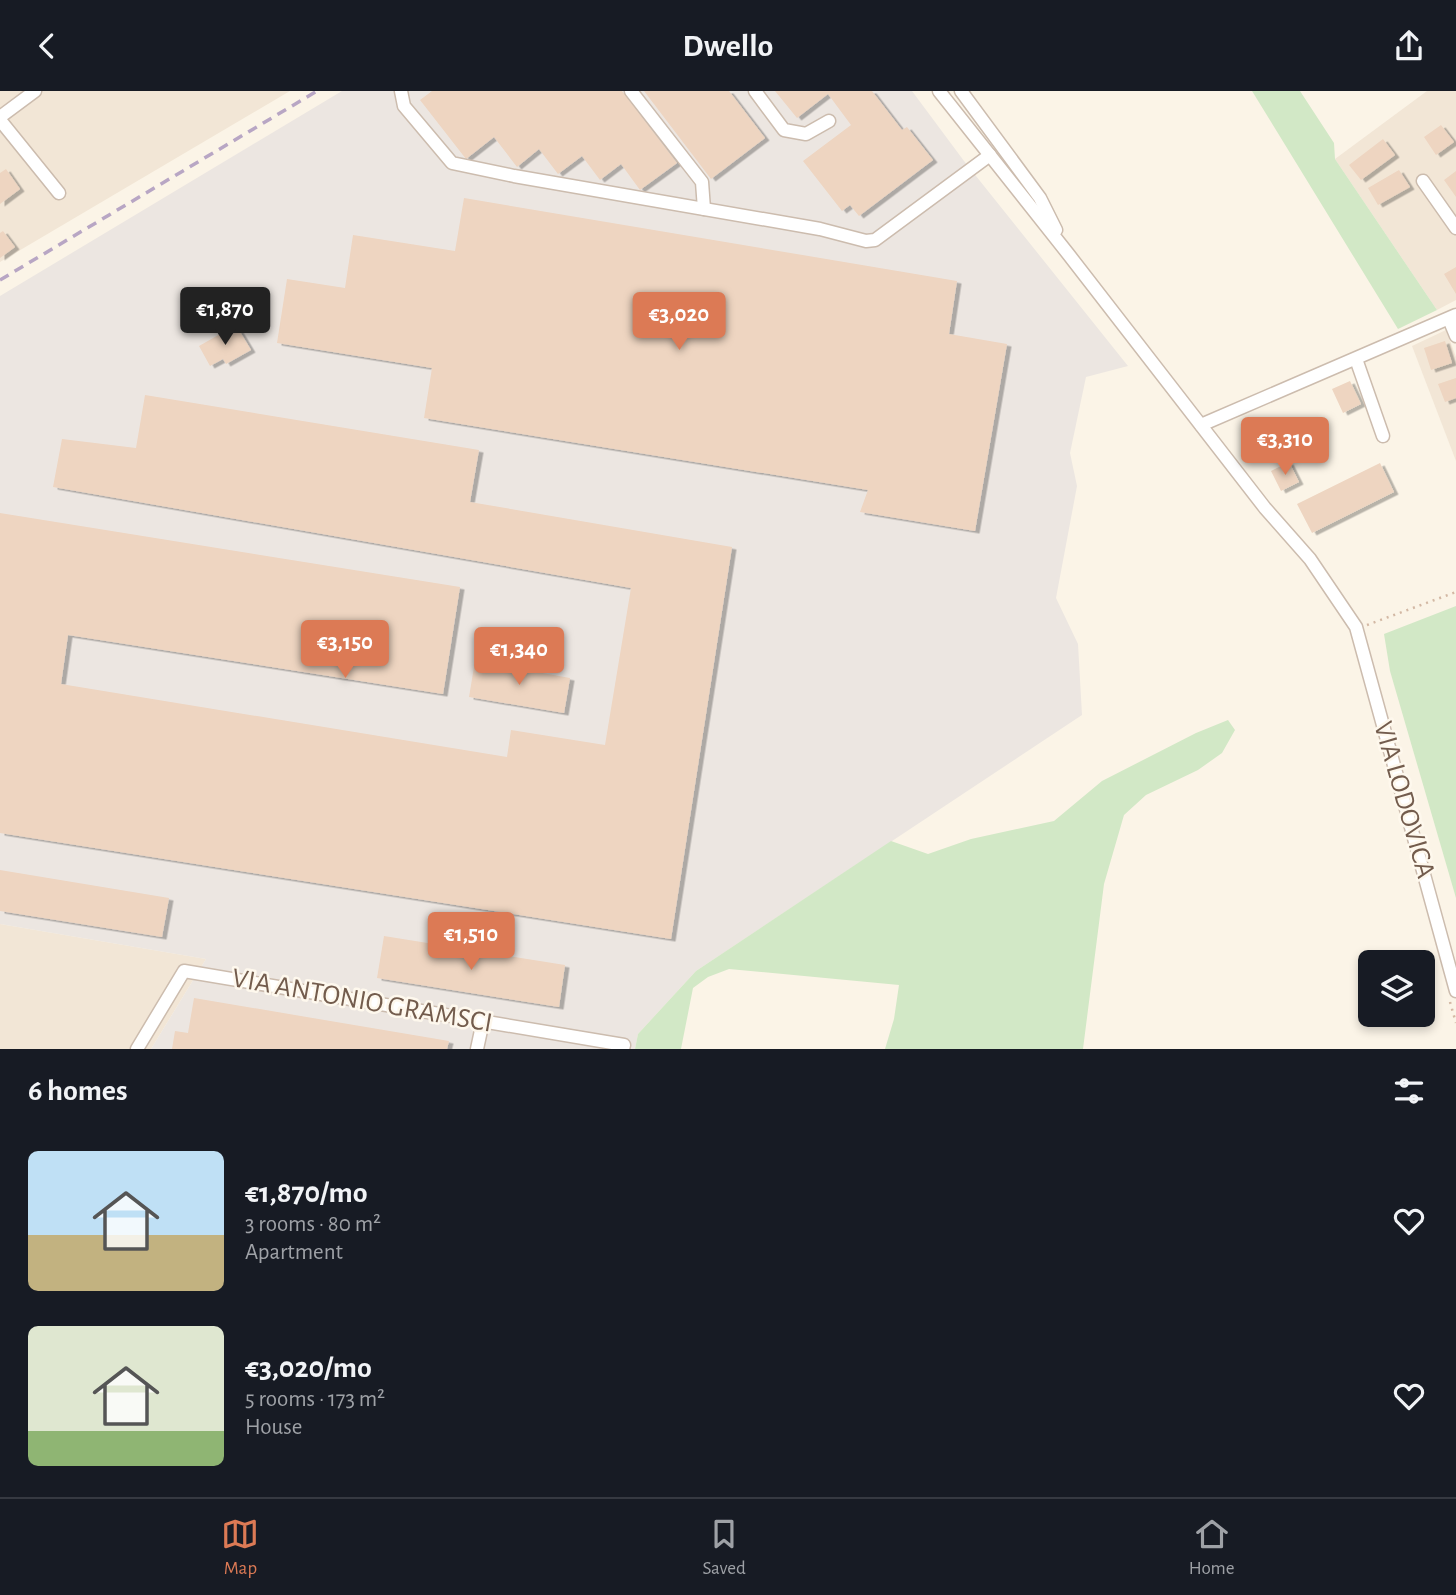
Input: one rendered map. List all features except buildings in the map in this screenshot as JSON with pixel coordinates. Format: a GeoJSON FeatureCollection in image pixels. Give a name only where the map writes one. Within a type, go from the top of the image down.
{"type":"FeatureCollection","features":[{"type":"Feature","properties":{"kind":"street"},"geometry":{"type":"LineString","coordinates":[[35,91],[0,119],[59,193]]}},
{"type":"Feature","properties":{"kind":"street"},"geometry":{"type":"LineString","coordinates":[[401,91],[404,106],[452,163],[820,229],[866,241],[875,240],[990,155]]}},
{"type":"Feature","properties":{"kind":"street"},"geometry":{"type":"LineString","coordinates":[[631,91],[702,181],[704,209]]}},
{"type":"Feature","properties":{"kind":"street"},"geometry":{"type":"LineString","coordinates":[[755,91],[784,130],[806,134],[829,121]]}},
{"type":"Feature","properties":{"kind":"street"},"geometry":{"type":"LineString","coordinates":[[939,91],[1069,255]]}},
{"type":"Feature","properties":{"kind":"street"},"geometry":{"type":"LineString","coordinates":[[961,91],[1040,198],[1069,255]]}},
{"type":"Feature","properties":{"kind":"street"},"geometry":{"type":"LineString","coordinates":[[1423,181],[1456,228]]}},
{"type":"Feature","properties":{"kind":"street","name":"VIA LODOVICA"},"geometry":{"type":"LineString","coordinates":[[1069,255],[1265,508],[1310,559],[1356,627],[1456,991]]}},
{"type":"Feature","properties":{"kind":"street"},"geometry":{"type":"LineString","coordinates":[[1201,425],[1453,317],[1456,336]]}},
{"type":"Feature","properties":{"kind":"street"},"geometry":{"type":"LineString","coordinates":[[1356,359],[1383,436]]}},
{"type":"Feature","properties":{"kind":"street","name":"VIA ANTONIO GRAMSCI"},"geometry":{"type":"LineString","coordinates":[[137,1049],[184,971],[623,1047]]}},
{"type":"Feature","properties":{"kind":"street"},"geometry":{"type":"LineString","coordinates":[[477,1049],[482,1021]]}},
{"type":"Feature","properties":{"kind":"shaded area"},"geometry":{"type":"Polygon","coordinates":[[[0,91],[290,91],[0,262],[0,91]]]}},
{"type":"Feature","properties":{"kind":"shaded area"},"geometry":{"type":"Polygon","coordinates":[[[342,91],[912,91],[964,161],[1128,366],[1086,377],[1070,453],[1077,486],[1056,598],[1078,644],[1082,715],[696,971],[638,1034],[635,1049],[151,1049],[206,959],[0,924],[0,296],[342,91]]]}},
{"type":"Feature","properties":{"kind":"shaded area"},"geometry":{"type":"Polygon","coordinates":[[[1427,91],[1456,91],[1456,300],[1437,310],[1335,159],[1427,91]]]}},
{"type":"Feature","properties":{"kind":"shaded area"},"geometry":{"type":"Polygon","coordinates":[[[1446,330],[1456,357],[1456,461],[1412,346],[1446,330]]]}},
{"type":"Feature","properties":{"kind":"shaded area"},"geometry":{"type":"Polygon","coordinates":[[[0,924],[206,959],[151,1049],[0,1049],[0,924]]]}},
{"type":"Feature","properties":{"kind":"green space"},"geometry":{"type":"Polygon","coordinates":[[[1252,91],[1300,91],[1334,143],[1335,159],[1437,310],[1398,329],[1252,91]]]}},
{"type":"Feature","properties":{"kind":"green space"},"geometry":{"type":"Polygon","coordinates":[[[1456,606],[1456,898],[1390,671],[1384,634],[1456,606]]]}},
{"type":"Feature","properties":{"kind":"green space"},"geometry":{"type":"Polygon","coordinates":[[[1228,720],[1235,730],[1222,753],[1198,770],[1146,795],[1124,815],[1104,884],[1083,1049],[885,1049],[894,1019],[899,985],[729,969],[708,977],[693,988],[681,1049],[635,1049],[638,1034],[696,971],[891,841],[928,854],[971,839],[1054,821],[1102,781],[1196,733],[1228,720]]]}},
{"type":"Feature","properties":{"kind":"railway"},"geometry":{"type":"LineString","coordinates":[[0,280],[317,91]]}}]}
